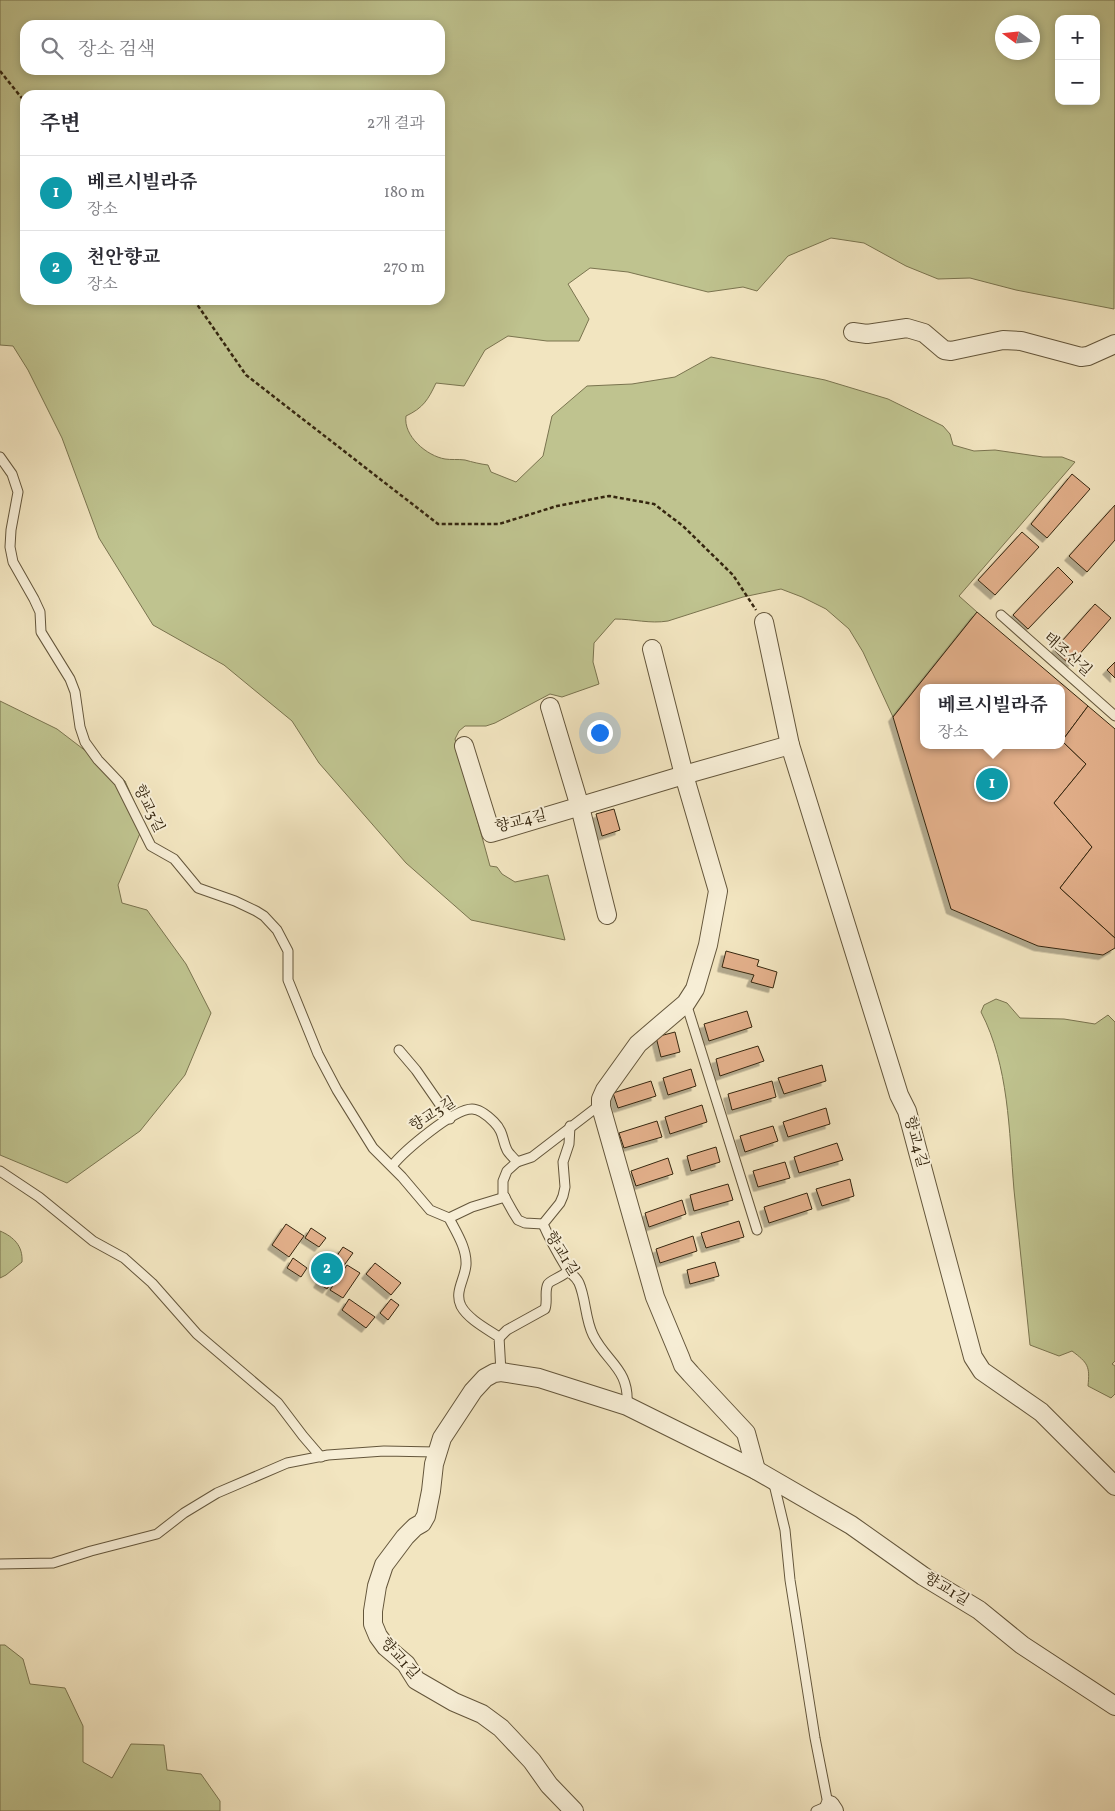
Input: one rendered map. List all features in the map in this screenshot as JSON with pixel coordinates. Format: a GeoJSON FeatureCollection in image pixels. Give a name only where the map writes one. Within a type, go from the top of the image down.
{"type":"FeatureCollection","features":[{"type":"Feature","properties":{"kind":"street"},"geometry":{"type":"LineString","coordinates":[[853,332],[867,334],[907,328],[924,332],[944,350],[951,351],[1003,340],[1021,341],[1081,357],[1088,356],[1115,344]]}},
{"type":"Feature","properties":{"kind":"street","name":"향교4길"},"geometry":{"type":"LineString","coordinates":[[764,622],[790,745],[899,1095],[907,1111],[974,1357],[982,1371],[1041,1412],[1115,1486]]}},
{"type":"Feature","properties":{"kind":"street"},"geometry":{"type":"LineString","coordinates":[[652,649],[684,775],[718,891],[708,945],[695,989],[686,1003],[638,1044],[605,1090],[601,1104],[655,1297],[683,1366],[746,1433],[756,1470]]}},
{"type":"Feature","properties":{"kind":"street"},"geometry":{"type":"LineString","coordinates":[[550,707],[580,807],[607,915]]}},
{"type":"Feature","properties":{"kind":"street","name":"향교4길"},"geometry":{"type":"LineString","coordinates":[[464,746],[491,833],[790,745]]}},
{"type":"Feature","properties":{"kind":"street","name":"향교1길"},"geometry":{"type":"LineString","coordinates":[[574,1811],[549,1785],[532,1761],[501,1728],[482,1714],[433,1691],[416,1680],[406,1664],[386,1647],[378,1636],[374,1624],[372,1611],[384,1565],[405,1537],[422,1523],[426,1516],[436,1452],[442,1438],[472,1391],[485,1378],[494,1373],[501,1372],[539,1378],[627,1406],[756,1470],[851,1525],[923,1576],[979,1610],[1022,1645],[1115,1706]]}},
{"type":"Feature","properties":{"kind":"lane","name":"향교3길"},"geometry":{"type":"LineString","coordinates":[[0,457],[12,474],[18,492],[11,530],[10,547],[13,562],[40,612],[41,632],[70,679],[75,692],[80,727],[85,742],[98,760],[119,782],[151,846],[174,859],[198,888],[235,901],[256,911],[264,916],[277,930],[288,951],[288,980],[318,1054],[337,1090],[373,1148],[392,1166],[430,1210],[449,1218]]}},
{"type":"Feature","properties":{"kind":"lane","name":"태조산길"},"geometry":{"type":"LineString","coordinates":[[1001,615],[1115,716]]}},
{"type":"Feature","properties":{"kind":"lane"},"geometry":{"type":"LineString","coordinates":[[686,1003],[757,1230]]}},
{"type":"Feature","properties":{"kind":"lane"},"geometry":{"type":"LineString","coordinates":[[399,1050],[416,1070],[450,1119]]}},
{"type":"Feature","properties":{"kind":"lane"},"geometry":{"type":"LineString","coordinates":[[542,1224],[525,1223],[518,1220],[503,1194],[503,1181],[507,1171],[517,1162],[532,1157],[601,1104]]}},
{"type":"Feature","properties":{"kind":"lane","name":"향교3길"},"geometry":{"type":"LineString","coordinates":[[392,1166],[417,1141],[469,1109],[477,1110],[494,1122],[500,1130],[506,1149],[517,1162]]}},
{"type":"Feature","properties":{"kind":"lane","name":"향교1길"},"geometry":{"type":"LineString","coordinates":[[570,1126],[563,1162],[565,1187],[563,1196],[560,1204],[542,1224],[568,1271],[575,1276],[580,1284],[593,1335],[620,1371],[625,1382],[628,1395],[627,1406]]}},
{"type":"Feature","properties":{"kind":"lane"},"geometry":{"type":"LineString","coordinates":[[0,1171],[39,1197],[94,1240],[124,1258],[152,1283],[197,1334],[278,1403],[321,1457]]}},
{"type":"Feature","properties":{"kind":"lane"},"geometry":{"type":"LineString","coordinates":[[499,1338],[477,1322],[461,1307],[458,1299],[466,1267],[465,1255],[460,1239],[449,1218],[472,1207],[505,1197]]}},
{"type":"Feature","properties":{"kind":"lane"},"geometry":{"type":"LineString","coordinates":[[501,1372],[499,1338],[507,1330],[545,1309],[549,1282],[563,1276],[568,1271]]}},
{"type":"Feature","properties":{"kind":"lane"},"geometry":{"type":"LineString","coordinates":[[0,1564],[53,1563],[157,1534],[184,1513],[217,1493],[288,1463],[321,1457],[384,1451],[436,1452]]}},
{"type":"Feature","properties":{"kind":"lane"},"geometry":{"type":"LineString","coordinates":[[773,1480],[785,1530],[790,1580],[827,1809]]}},
{"type":"Feature","properties":{"kind":"path"},"geometry":{"type":"LineString","coordinates":[[0,71],[20,96]]}},
{"type":"Feature","properties":{"kind":"path"},"geometry":{"type":"LineString","coordinates":[[197,305],[246,376],[438,524],[499,524],[557,506],[609,496],[654,504],[683,526],[733,575],[764,622]]}},
{"type":"Feature","properties":{"kind":"green space"},"geometry":{"type":"Polygon","coordinates":[[[0,0],[1115,0],[1114,309],[1016,290],[970,278],[938,279],[906,266],[864,243],[831,238],[788,256],[757,291],[743,287],[708,292],[628,272],[590,268],[568,284],[589,319],[579,341],[547,341],[508,336],[485,350],[464,386],[436,383],[424,403],[417,410],[406,416],[408,431],[412,438],[431,454],[445,459],[465,460],[488,465],[491,472],[516,482],[543,456],[552,416],[587,386],[632,384],[675,377],[711,357],[825,380],[888,399],[943,426],[950,434],[953,445],[974,451],[995,450],[1043,457],[1062,457],[1075,462],[959,596],[977,612],[893,717],[863,652],[849,629],[826,609],[781,589],[743,597],[668,621],[615,619],[594,643],[593,662],[599,684],[562,697],[550,694],[495,723],[486,726],[465,726],[459,731],[455,739],[490,866],[497,867],[502,874],[515,882],[548,875],[565,940],[471,920],[406,863],[319,763],[292,721],[224,665],[153,625],[99,538],[62,438],[28,370],[13,346],[0,345],[0,0]]]}},
{"type":"Feature","properties":{"kind":"green space"},"geometry":{"type":"Polygon","coordinates":[[[0,701],[57,729],[125,781],[144,824],[118,885],[122,903],[147,910],[186,964],[211,1013],[185,1075],[140,1131],[67,1183],[0,1155],[0,701]]]}},
{"type":"Feature","properties":{"kind":"green space"},"geometry":{"type":"Polygon","coordinates":[[[996,999],[1007,1003],[1020,1018],[1064,1019],[1095,1024],[1108,1015],[1115,1022],[1115,1361],[1112,1364],[1115,1366],[1115,1394],[1111,1398],[1088,1386],[1089,1374],[1087,1365],[1072,1351],[1059,1356],[1030,1345],[1006,1099],[997,1054],[981,1012],[984,1005],[996,999]]]}},
{"type":"Feature","properties":{"kind":"green space"},"geometry":{"type":"Polygon","coordinates":[[[0,1231],[17,1243],[21,1251],[22,1262],[0,1278],[0,1231]]]}},
{"type":"Feature","properties":{"kind":"green space"},"geometry":{"type":"Polygon","coordinates":[[[0,1645],[5,1645],[23,1659],[30,1684],[65,1688],[83,1726],[83,1762],[112,1778],[131,1744],[164,1745],[167,1770],[201,1774],[220,1801],[220,1811],[0,1811],[0,1645]]]}},
{"type":"Feature","properties":{"kind":"building"},"geometry":{"type":"Polygon","coordinates":[[[1072,474],[1090,489],[1047,538],[1031,524],[1072,474]]]}},
{"type":"Feature","properties":{"kind":"building"},"geometry":{"type":"Polygon","coordinates":[[[1115,505],[1115,540],[1087,572],[1069,556],[1115,505]]]}},
{"type":"Feature","properties":{"kind":"building"},"geometry":{"type":"Polygon","coordinates":[[[1022,532],[1039,547],[995,595],[978,580],[1022,532]]]}},
{"type":"Feature","properties":{"kind":"building"},"geometry":{"type":"Polygon","coordinates":[[[1058,567],[1073,582],[1028,629],[1013,615],[1058,567]]]}},
{"type":"Feature","properties":{"kind":"building"},"geometry":{"type":"Polygon","coordinates":[[[1095,604],[1111,618],[1070,665],[1054,650],[1095,604]]]}},
{"type":"Feature","properties":{"kind":"building"},"geometry":{"type":"Polygon","coordinates":[[[977,612],[1062,684],[920,684],[920,749],[1065,749],[1065,744],[1086,764],[1054,803],[1092,847],[1060,888],[1115,938],[1115,948],[1103,955],[1038,946],[951,909],[893,717],[977,612]]]}},
{"type":"Feature","properties":{"kind":"building"},"geometry":{"type":"Polygon","coordinates":[[[1115,662],[1115,678],[1107,670],[1115,662]]]}},
{"type":"Feature","properties":{"kind":"building"},"geometry":{"type":"Polygon","coordinates":[[[1065,687],[1088,706],[1065,737],[1065,687]]]}},
{"type":"Feature","properties":{"kind":"building"},"geometry":{"type":"Polygon","coordinates":[[[1088,706],[1115,729],[1115,938],[1060,888],[1092,847],[1054,803],[1086,764],[1065,744],[1065,737],[1088,706]]]}},
{"type":"Feature","properties":{"kind":"building"},"geometry":{"type":"Polygon","coordinates":[[[614,809],[620,830],[602,836],[596,814],[614,809]]]}},
{"type":"Feature","properties":{"kind":"building"},"geometry":{"type":"Polygon","coordinates":[[[726,951],[759,960],[757,966],[777,972],[773,988],[751,982],[754,975],[722,967],[726,951]]]}},
{"type":"Feature","properties":{"kind":"building"},"geometry":{"type":"Polygon","coordinates":[[[747,1011],[752,1027],[709,1041],[704,1024],[747,1011]]]}},
{"type":"Feature","properties":{"kind":"building"},"geometry":{"type":"Polygon","coordinates":[[[675,1032],[680,1052],[661,1057],[656,1037],[675,1032]]]}},
{"type":"Feature","properties":{"kind":"building"},"geometry":{"type":"Polygon","coordinates":[[[758,1046],[764,1061],[720,1076],[716,1059],[758,1046]]]}},
{"type":"Feature","properties":{"kind":"building"},"geometry":{"type":"Polygon","coordinates":[[[822,1065],[826,1081],[784,1094],[778,1078],[822,1065]]]}},
{"type":"Feature","properties":{"kind":"building"},"geometry":{"type":"Polygon","coordinates":[[[691,1069],[696,1086],[668,1095],[663,1078],[691,1069]]]}},
{"type":"Feature","properties":{"kind":"building"},"geometry":{"type":"Polygon","coordinates":[[[651,1081],[656,1096],[618,1108],[613,1093],[651,1081]]]}},
{"type":"Feature","properties":{"kind":"building"},"geometry":{"type":"Polygon","coordinates":[[[772,1081],[776,1097],[732,1110],[728,1094],[772,1081]]]}},
{"type":"Feature","properties":{"kind":"building"},"geometry":{"type":"Polygon","coordinates":[[[702,1105],[707,1122],[670,1134],[665,1117],[702,1105]]]}},
{"type":"Feature","properties":{"kind":"building"},"geometry":{"type":"Polygon","coordinates":[[[826,1108],[830,1124],[788,1137],[783,1122],[826,1108]]]}},
{"type":"Feature","properties":{"kind":"building"},"geometry":{"type":"Polygon","coordinates":[[[657,1121],[662,1137],[624,1148],[619,1133],[657,1121]]]}},
{"type":"Feature","properties":{"kind":"building"},"geometry":{"type":"Polygon","coordinates":[[[773,1126],[778,1141],[745,1152],[740,1136],[773,1126]]]}},
{"type":"Feature","properties":{"kind":"building"},"geometry":{"type":"Polygon","coordinates":[[[837,1143],[843,1160],[799,1173],[794,1157],[837,1143]]]}},
{"type":"Feature","properties":{"kind":"building"},"geometry":{"type":"Polygon","coordinates":[[[716,1147],[720,1162],[691,1171],[687,1156],[716,1147]]]}},
{"type":"Feature","properties":{"kind":"building"},"geometry":{"type":"Polygon","coordinates":[[[668,1158],[673,1174],[636,1186],[631,1171],[668,1158]]]}},
{"type":"Feature","properties":{"kind":"building"},"geometry":{"type":"Polygon","coordinates":[[[785,1162],[790,1178],[758,1187],[753,1171],[785,1162]]]}},
{"type":"Feature","properties":{"kind":"building"},"geometry":{"type":"Polygon","coordinates":[[[850,1179],[854,1196],[822,1206],[816,1189],[850,1179]]]}},
{"type":"Feature","properties":{"kind":"building"},"geometry":{"type":"Polygon","coordinates":[[[728,1184],[733,1200],[694,1211],[690,1195],[728,1184]]]}},
{"type":"Feature","properties":{"kind":"building"},"geometry":{"type":"Polygon","coordinates":[[[807,1193],[812,1209],[769,1223],[764,1207],[807,1193]]]}},
{"type":"Feature","properties":{"kind":"building"},"geometry":{"type":"Polygon","coordinates":[[[682,1200],[686,1214],[649,1227],[645,1213],[682,1200]]]}},
{"type":"Feature","properties":{"kind":"building"},"geometry":{"type":"Polygon","coordinates":[[[739,1221],[744,1237],[706,1248],[701,1233],[739,1221]]]}},
{"type":"Feature","properties":{"kind":"building"},"geometry":{"type":"Polygon","coordinates":[[[286,1224],[304,1236],[289,1257],[272,1245],[286,1224]]]}},
{"type":"Feature","properties":{"kind":"building"},"geometry":{"type":"Polygon","coordinates":[[[311,1228],[326,1238],[319,1247],[305,1238],[311,1228]]]}},
{"type":"Feature","properties":{"kind":"building"},"geometry":{"type":"Polygon","coordinates":[[[693,1236],[697,1251],[660,1263],[656,1249],[693,1236]]]}},
{"type":"Feature","properties":{"kind":"building"},"geometry":{"type":"Polygon","coordinates":[[[343,1247],[353,1253],[327,1289],[318,1283],[343,1247]]]}},
{"type":"Feature","properties":{"kind":"building"},"geometry":{"type":"Polygon","coordinates":[[[293,1258],[307,1268],[301,1277],[287,1268],[293,1258]]]}},
{"type":"Feature","properties":{"kind":"building"},"geometry":{"type":"Polygon","coordinates":[[[715,1262],[719,1276],[690,1284],[687,1270],[715,1262]]]}},
{"type":"Feature","properties":{"kind":"building"},"geometry":{"type":"Polygon","coordinates":[[[375,1263],[401,1283],[391,1295],[366,1274],[375,1263]]]}},
{"type":"Feature","properties":{"kind":"building"},"geometry":{"type":"Polygon","coordinates":[[[347,1265],[360,1273],[343,1298],[330,1290],[347,1265]]]}},
{"type":"Feature","properties":{"kind":"building"},"geometry":{"type":"Polygon","coordinates":[[[349,1299],[375,1317],[366,1328],[342,1310],[349,1299]]]}},
{"type":"Feature","properties":{"kind":"building"},"geometry":{"type":"Polygon","coordinates":[[[391,1299],[399,1305],[388,1320],[380,1313],[391,1299]]]}},
{"type":"Feature","properties":{"kind":"place","name":"베르시빌라쥬"},"geometry":{"type":"Point","coordinates":[992,784]}},
{"type":"Feature","properties":{"kind":"place","name":"천안향교"},"geometry":{"type":"Point","coordinates":[327,1269]}}]}
